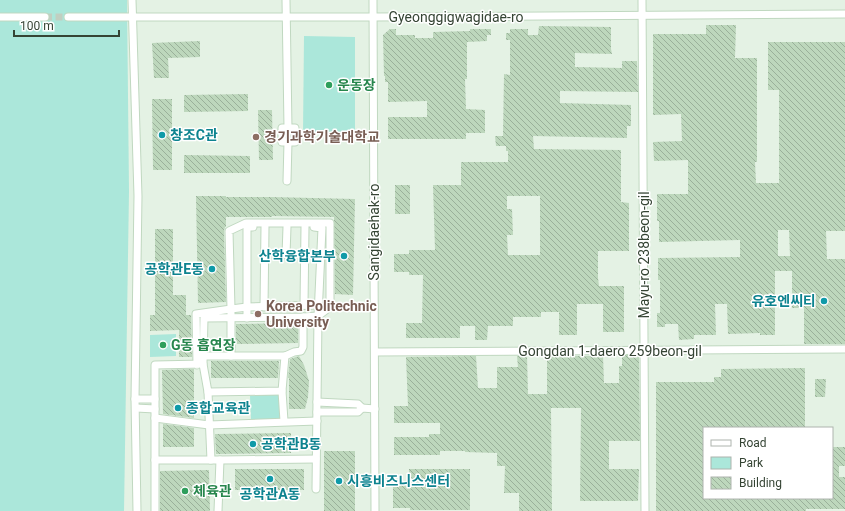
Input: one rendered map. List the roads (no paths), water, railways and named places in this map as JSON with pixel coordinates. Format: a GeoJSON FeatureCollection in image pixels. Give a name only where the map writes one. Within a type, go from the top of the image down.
{"type":"FeatureCollection","features":[{"type":"Feature","properties":{"kind":"street"},"geometry":{"type":"LineString","coordinates":[[132,0],[138,196],[135,399],[137,511]]}},
{"type":"Feature","properties":{"kind":"street"},"geometry":{"type":"LineString","coordinates":[[286,0],[288,128],[282,128],[282,142],[288,142],[287,181]]}},
{"type":"Feature","properties":{"kind":"street","name":"Sangidaehak-ro"},"geometry":{"type":"LineString","coordinates":[[373,0],[375,511]]}},
{"type":"Feature","properties":{"kind":"street","name":"Mayu-ro 238beon-gil"},"geometry":{"type":"LineString","coordinates":[[642,0],[645,511]]}},
{"type":"Feature","properties":{"kind":"street","name":"Gyeonggigwagidae-ro"},"geometry":{"type":"LineString","coordinates":[[68,17],[642,16],[845,14]]}},
{"type":"Feature","properties":{"kind":"street"},"geometry":{"type":"LineString","coordinates":[[0,17],[45,17]]}},
{"type":"Feature","properties":{"kind":"street"},"geometry":{"type":"LineString","coordinates":[[200,364],[204,356],[204,318],[230,318],[247,318],[318,316],[330,307],[330,223],[246,223],[229,231],[231,309],[230,318],[231,356]]}},
{"type":"Feature","properties":{"kind":"street"},"geometry":{"type":"LineString","coordinates":[[247,318],[247,227],[322,228],[318,305],[316,489]]}},
{"type":"Feature","properties":{"kind":"street"},"geometry":{"type":"LineString","coordinates":[[264,307],[265,227]]}},
{"type":"Feature","properties":{"kind":"street"},"geometry":{"type":"LineString","coordinates":[[286,255],[287,227]]}},
{"type":"Feature","properties":{"kind":"street"},"geometry":{"type":"LineString","coordinates":[[304,305],[305,227]]}},
{"type":"Feature","properties":{"kind":"street"},"geometry":{"type":"LineString","coordinates":[[210,460],[208,392],[200,364],[196,314],[247,307],[318,305]]}},
{"type":"Feature","properties":{"kind":"street"},"geometry":{"type":"LineString","coordinates":[[204,356],[285,356],[300,351],[303,347],[303,317]]}},
{"type":"Feature","properties":{"kind":"street","name":"Gongdan 1-daero 259beon-gil"},"geometry":{"type":"LineString","coordinates":[[374,352],[845,349]]}},
{"type":"Feature","properties":{"kind":"street"},"geometry":{"type":"LineString","coordinates":[[284,422],[282,391],[285,356]]}},
{"type":"Feature","properties":{"kind":"street"},"geometry":{"type":"LineString","coordinates":[[155,511],[155,365],[200,364]]}},
{"type":"Feature","properties":{"kind":"street"},"geometry":{"type":"LineString","coordinates":[[208,392],[282,391]]}},
{"type":"Feature","properties":{"kind":"street"},"geometry":{"type":"LineString","coordinates":[[135,399],[155,399]]}},
{"type":"Feature","properties":{"kind":"street"},"geometry":{"type":"LineString","coordinates":[[317,402],[358,404],[362,408],[375,409]]}},
{"type":"Feature","properties":{"kind":"street"},"geometry":{"type":"LineString","coordinates":[[136,408],[155,409]]}},
{"type":"Feature","properties":{"kind":"street"},"geometry":{"type":"LineString","coordinates":[[317,412],[358,412],[362,408]]}},
{"type":"Feature","properties":{"kind":"street"},"geometry":{"type":"LineString","coordinates":[[155,418],[209,425],[317,421]]}},
{"type":"Feature","properties":{"kind":"street"},"geometry":{"type":"LineString","coordinates":[[155,460],[316,459]]}},
{"type":"Feature","properties":{"kind":"street"},"geometry":{"type":"LineString","coordinates":[[218,511],[220,460]]}},
{"type":"Feature","properties":{"kind":"tunnel"},"geometry":{"type":"LineString","coordinates":[[45,17],[68,17]]}},
{"type":"Feature","properties":{"kind":"place","name":"운동장"},"geometry":{"type":"Point","coordinates":[329,85]}},
{"type":"Feature","properties":{"kind":"place","name":"창조C관"},"geometry":{"type":"Point","coordinates":[162,135]}},
{"type":"Feature","properties":{"kind":"place","name":"경기과학기술대학교"},"geometry":{"type":"Point","coordinates":[256,137]}},
{"type":"Feature","properties":{"kind":"place","name":"산학융합본부"},"geometry":{"type":"Point","coordinates":[344,256]}},
{"type":"Feature","properties":{"kind":"place","name":"공학관E동"},"geometry":{"type":"Point","coordinates":[212,269]}},
{"type":"Feature","properties":{"kind":"place","name":"유호엔씨티"},"geometry":{"type":"Point","coordinates":[824,301]}},
{"type":"Feature","properties":{"kind":"place","name":"Korea Politechnic University"},"geometry":{"type":"Point","coordinates":[258,314]}},
{"type":"Feature","properties":{"kind":"place","name":"G동 흡연장"},"geometry":{"type":"Point","coordinates":[163,345]}},
{"type":"Feature","properties":{"kind":"place","name":"종합교육관"},"geometry":{"type":"Point","coordinates":[178,408]}},
{"type":"Feature","properties":{"kind":"place","name":"공학관B동"},"geometry":{"type":"Point","coordinates":[253,444]}},
{"type":"Feature","properties":{"kind":"place","name":"공학관A동"},"geometry":{"type":"Point","coordinates":[270,479]}},
{"type":"Feature","properties":{"kind":"place","name":"시흥비즈니스센터"},"geometry":{"type":"Point","coordinates":[339,481]}},
{"type":"Feature","properties":{"kind":"place","name":"체육관"},"geometry":{"type":"Point","coordinates":[185,491]}}]}
